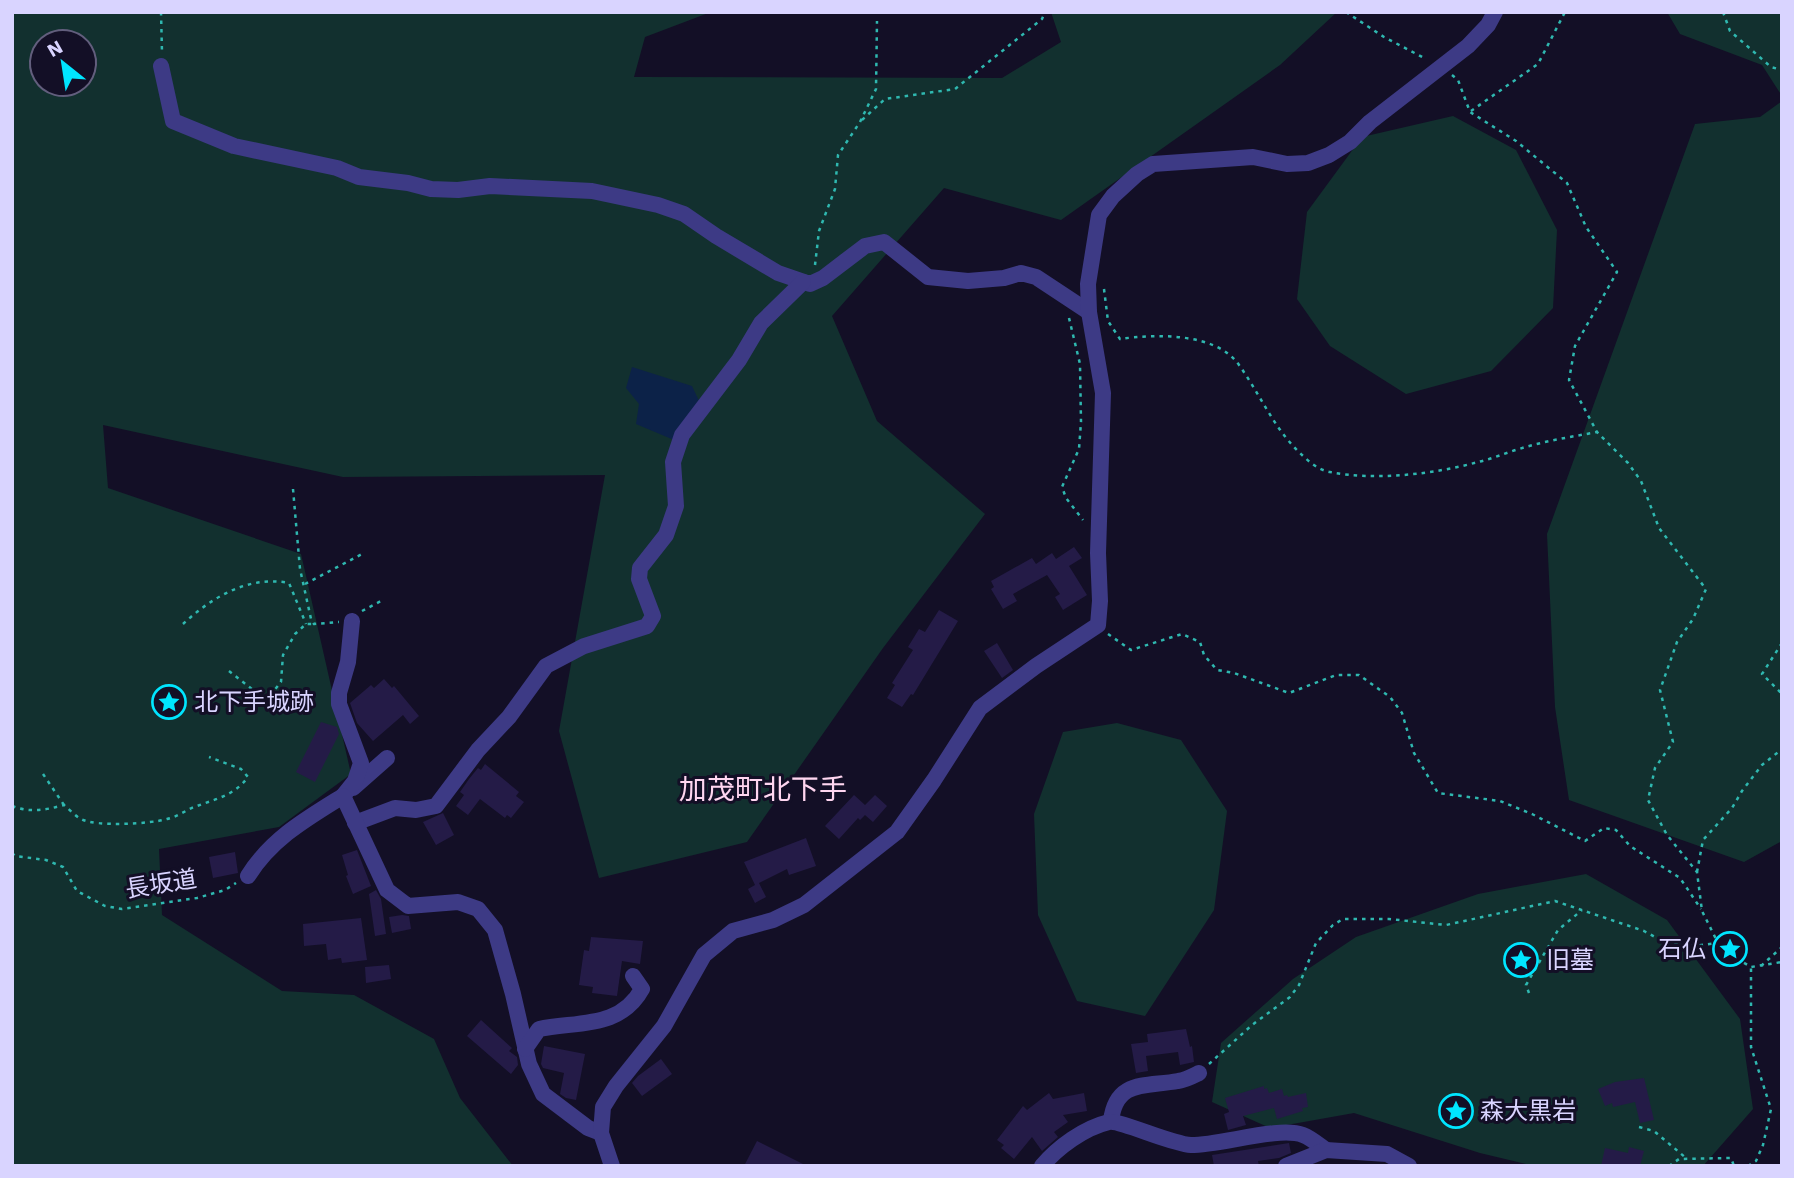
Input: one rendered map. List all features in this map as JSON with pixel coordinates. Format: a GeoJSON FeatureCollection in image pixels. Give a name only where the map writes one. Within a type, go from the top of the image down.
{"type":"FeatureCollection","features":[{"type":"Feature","properties":{"kind":"street"},"geometry":{"type":"LineString","coordinates":[[612,1166],[601,1133],[603,1107],[616,1086],[664,1026],[704,955],[733,931],[773,920],[804,905],[897,832],[980,708],[1036,666],[1098,625],[1103,393],[1088,312],[1089,276],[1099,215],[1113,196],[1137,174],[1153,164],[1253,157],[1287,164],[1308,163],[1318,159],[1350,142],[1370,122],[1444,66],[1488,25],[1495,12]]}},
{"type":"Feature","properties":{"kind":"street"},"geometry":{"type":"LineString","coordinates":[[161,66],[173,121],[234,146],[337,168],[359,177],[408,183],[431,189],[458,190],[490,186],[592,191],[658,205],[684,214],[768,267],[810,284],[865,246],[884,242],[928,277],[968,281],[1021,274],[1036,277],[1088,312]]}},
{"type":"Feature","properties":{"kind":"street"},"geometry":{"type":"LineString","coordinates":[[355,823],[395,808],[415,810],[436,806],[478,750],[509,717],[546,666],[584,646],[647,626],[653,616],[639,579],[640,568],[666,535],[676,506],[673,462],[682,435],[739,360],[761,323],[803,282]]}},
{"type":"Feature","properties":{"kind":"street"},"geometry":{"type":"LineString","coordinates":[[343,796],[355,781],[360,763],[339,705],[339,693],[348,662],[352,621]]}},
{"type":"Feature","properties":{"kind":"street"},"geometry":{"type":"LineString","coordinates":[[248,876],[261,855],[287,833],[343,796],[387,758]]}},
{"type":"Feature","properties":{"kind":"street"},"geometry":{"type":"LineString","coordinates":[[343,796],[387,890],[408,906],[458,902],[478,909],[495,930],[529,1064],[543,1094],[588,1128],[601,1133]]}},
{"type":"Feature","properties":{"kind":"street"},"geometry":{"type":"LineString","coordinates":[[525,1049],[539,1029],[589,1023],[616,1015],[634,1003],[642,989],[633,976]]}},
{"type":"Feature","properties":{"kind":"street"},"geometry":{"type":"LineString","coordinates":[[1111,1121],[1113,1107],[1123,1092],[1143,1084],[1181,1081],[1199,1073]]}},
{"type":"Feature","properties":{"kind":"street"},"geometry":{"type":"LineString","coordinates":[[1042,1166],[1049,1157],[1081,1134],[1111,1121],[1188,1145],[1222,1143],[1292,1132],[1306,1135],[1326,1150]]}},
{"type":"Feature","properties":{"kind":"street"},"geometry":{"type":"LineString","coordinates":[[1286,1166],[1326,1150],[1387,1154],[1409,1166]]}},
{"type":"Feature","properties":{"kind":"path"},"geometry":{"type":"LineString","coordinates":[[161,12],[161,66]]}},
{"type":"Feature","properties":{"kind":"path"},"geometry":{"type":"LineString","coordinates":[[860,122],[885,99],[955,89],[1042,19],[1045,12]]}},
{"type":"Feature","properties":{"kind":"path"},"geometry":{"type":"LineString","coordinates":[[1346,12],[1415,54],[1444,66],[1458,80],[1470,112],[1516,141],[1567,183],[1586,227],[1617,272],[1575,346],[1569,380],[1597,432],[1628,463],[1641,481],[1659,528],[1706,589],[1693,619],[1677,642],[1660,690],[1673,742],[1655,768],[1648,800],[1667,835],[1697,872]]}},
{"type":"Feature","properties":{"kind":"path"},"geometry":{"type":"LineString","coordinates":[[1470,112],[1538,64],[1565,12]]}},
{"type":"Feature","properties":{"kind":"path"},"geometry":{"type":"LineString","coordinates":[[1723,12],[1730,31],[1771,67],[1782,70]]}},
{"type":"Feature","properties":{"kind":"path"},"geometry":{"type":"LineString","coordinates":[[803,282],[815,266],[819,231],[835,189],[838,155],[860,122],[876,89],[877,21]]}},
{"type":"Feature","properties":{"kind":"path"},"geometry":{"type":"LineString","coordinates":[[1089,276],[1105,290],[1108,321],[1120,340],[1150,335],[1190,340],[1222,349],[1238,363],[1289,442],[1309,462],[1328,472],[1375,476],[1442,470],[1479,462],[1518,449],[1597,432]]}},
{"type":"Feature","properties":{"kind":"path"},"geometry":{"type":"LineString","coordinates":[[1065,297],[1080,364],[1082,422],[1079,449],[1062,487],[1066,498],[1098,540]]}},
{"type":"Feature","properties":{"kind":"path"},"geometry":{"type":"LineString","coordinates":[[293,489],[303,584],[314,624]]}},
{"type":"Feature","properties":{"kind":"path"},"geometry":{"type":"LineString","coordinates":[[303,584],[364,552]]}},
{"type":"Feature","properties":{"kind":"path"},"geometry":{"type":"LineString","coordinates":[[183,624],[218,595],[249,584],[275,580],[289,583],[306,624]]}},
{"type":"Feature","properties":{"kind":"path"},"geometry":{"type":"LineString","coordinates":[[229,671],[262,697],[269,697],[281,682],[284,655],[289,644],[306,624],[352,621],[360,612],[381,601]]}},
{"type":"Feature","properties":{"kind":"path"},"geometry":{"type":"LineString","coordinates":[[1098,625],[1130,650],[1182,634],[1200,642],[1204,655],[1217,670],[1234,673],[1289,693],[1336,675],[1359,675],[1390,696],[1402,713],[1414,753],[1438,793],[1500,801],[1585,841],[1604,828],[1616,830],[1630,846],[1680,878],[1724,951],[1751,967],[1782,962]]}},
{"type":"Feature","properties":{"kind":"path"},"geometry":{"type":"LineString","coordinates":[[1782,643],[1762,674],[1782,694]]}},
{"type":"Feature","properties":{"kind":"path"},"geometry":{"type":"LineString","coordinates":[[1702,911],[1697,872],[1703,840],[1732,808],[1762,765],[1782,750]]}},
{"type":"Feature","properties":{"kind":"path"},"geometry":{"type":"LineString","coordinates":[[43,774],[64,805],[82,820],[143,823],[170,819],[194,807],[222,798],[243,785],[248,777],[240,769],[209,757]]}},
{"type":"Feature","properties":{"kind":"path"},"geometry":{"type":"LineString","coordinates":[[12,806],[25,811],[64,805]]}},
{"type":"Feature","properties":{"kind":"path","name":"長坂道"},"geometry":{"type":"LineString","coordinates":[[12,853],[15,856],[46,860],[63,867],[76,891],[105,906],[121,909],[197,898],[225,890],[248,876]]}},
{"type":"Feature","properties":{"kind":"path"},"geometry":{"type":"LineString","coordinates":[[1199,1073],[1226,1046],[1290,997],[1299,985],[1316,943],[1333,925],[1343,919],[1389,919],[1446,925],[1555,901],[1644,932],[1664,942],[1693,946],[1718,943]]}},
{"type":"Feature","properties":{"kind":"path"},"geometry":{"type":"LineString","coordinates":[[1529,993],[1526,985],[1558,930],[1582,910]]}},
{"type":"Feature","properties":{"kind":"path"},"geometry":{"type":"LineString","coordinates":[[1761,966],[1782,947]]}},
{"type":"Feature","properties":{"kind":"path"},"geometry":{"type":"LineString","coordinates":[[1748,1166],[1756,1161],[1771,1109],[1751,1047],[1751,967]]}},
{"type":"Feature","properties":{"kind":"path"},"geometry":{"type":"LineString","coordinates":[[1639,1127],[1654,1131],[1686,1158]]}},
{"type":"Feature","properties":{"kind":"path"},"geometry":{"type":"LineString","coordinates":[[1669,1166],[1674,1160],[1686,1158],[1731,1158],[1734,1166]]}},
{"type":"Feature","properties":{"kind":"green space"},"geometry":{"type":"Polygon","coordinates":[[[12,12],[711,12],[645,37],[634,77],[1002,78],[1061,42],[1051,12],[1337,12],[1280,65],[1061,220],[944,188],[832,316],[877,421],[985,514],[883,648],[747,842],[599,878],[559,731],[605,475],[343,477],[103,425],[108,488],[301,554],[351,774],[279,827],[159,849],[162,915],[282,991],[354,995],[434,1039],[460,1098],[513,1166],[12,1166],[12,12]]]}},
{"type":"Feature","properties":{"kind":"green space"},"geometry":{"type":"Polygon","coordinates":[[[1667,12],[1782,12],[1782,96],[1762,65],[1680,34],[1667,12]]]}},
{"type":"Feature","properties":{"kind":"green space"},"geometry":{"type":"Polygon","coordinates":[[[1782,101],[1782,841],[1744,862],[1569,800],[1555,707],[1547,534],[1695,124],[1760,117],[1782,101]]]}},
{"type":"Feature","properties":{"kind":"green space"},"geometry":{"type":"Polygon","coordinates":[[[1453,116],[1516,150],[1557,230],[1553,308],[1491,371],[1406,394],[1330,346],[1297,299],[1307,212],[1362,137],[1453,116]]]}},
{"type":"Feature","properties":{"kind":"green space"},"geometry":{"type":"Polygon","coordinates":[[[1117,723],[1181,740],[1227,811],[1214,910],[1145,1016],[1077,1001],[1038,915],[1034,814],[1063,732],[1117,723]]]}},
{"type":"Feature","properties":{"kind":"green space"},"geometry":{"type":"Polygon","coordinates":[[[1586,874],[1667,920],[1740,1019],[1753,1109],[1703,1166],[1534,1166],[1480,1153],[1354,1113],[1270,1128],[1212,1102],[1221,1043],[1293,979],[1356,937],[1478,894],[1586,874]]]}},
{"type":"Feature","properties":{"kind":"water"},"geometry":{"type":"Polygon","coordinates":[[[632,367],[692,386],[701,405],[674,440],[636,424],[639,404],[626,388],[632,367]]]}},
{"type":"Feature","properties":{"kind":"building"},"geometry":{"type":"Polygon","coordinates":[[[1074,547],[1082,558],[1069,566],[1087,595],[1063,610],[1055,597],[1060,594],[1047,575],[1013,594],[1017,601],[1003,609],[991,589],[994,587],[991,581],[1032,558],[1036,564],[1052,553],[1056,559],[1074,547]]]}},
{"type":"Feature","properties":{"kind":"building"},"geometry":{"type":"Polygon","coordinates":[[[939,610],[958,621],[913,695],[911,694],[902,707],[887,698],[895,685],[892,683],[913,650],[908,647],[919,629],[925,632],[939,610]]]}},
{"type":"Feature","properties":{"kind":"building"},"geometry":{"type":"Polygon","coordinates":[[[997,643],[1013,670],[1002,678],[984,651],[997,643]]]}},
{"type":"Feature","properties":{"kind":"building"},"geometry":{"type":"Polygon","coordinates":[[[384,679],[392,688],[394,686],[419,716],[410,724],[403,715],[373,741],[357,723],[350,703],[371,685],[374,688],[384,679]]]}},
{"type":"Feature","properties":{"kind":"building"},"geometry":{"type":"Polygon","coordinates":[[[321,722],[337,727],[339,734],[315,782],[296,772],[321,722]]]}},
{"type":"Feature","properties":{"kind":"building"},"geometry":{"type":"Polygon","coordinates":[[[485,764],[519,792],[516,796],[524,802],[511,818],[507,815],[505,818],[480,799],[468,815],[456,806],[464,795],[460,792],[478,768],[481,770],[485,764]]]}},
{"type":"Feature","properties":{"kind":"building"},"geometry":{"type":"Polygon","coordinates":[[[854,795],[865,805],[875,795],[887,806],[873,822],[865,815],[860,820],[858,818],[839,839],[825,826],[854,795]]]}},
{"type":"Feature","properties":{"kind":"building"},"geometry":{"type":"Polygon","coordinates":[[[443,813],[454,835],[436,845],[423,822],[443,813]]]}},
{"type":"Feature","properties":{"kind":"building"},"geometry":{"type":"Polygon","coordinates":[[[806,838],[816,866],[789,875],[787,869],[759,883],[766,897],[755,903],[748,889],[755,885],[744,862],[806,838]]]}},
{"type":"Feature","properties":{"kind":"building"},"geometry":{"type":"Polygon","coordinates":[[[357,850],[371,886],[353,894],[342,855],[357,850]]]}},
{"type":"Feature","properties":{"kind":"building"},"geometry":{"type":"Polygon","coordinates":[[[235,852],[238,873],[213,878],[209,857],[235,852]]]}},
{"type":"Feature","properties":{"kind":"building"},"geometry":{"type":"Polygon","coordinates":[[[376,890],[381,899],[386,934],[375,936],[369,894],[376,890]]]}},
{"type":"Feature","properties":{"kind":"building"},"geometry":{"type":"Polygon","coordinates":[[[409,916],[411,929],[392,933],[389,917],[409,916]]]}},
{"type":"Feature","properties":{"kind":"building"},"geometry":{"type":"Polygon","coordinates":[[[361,918],[367,960],[342,963],[341,958],[328,960],[326,944],[304,946],[303,924],[361,918]]]}},
{"type":"Feature","properties":{"kind":"building"},"geometry":{"type":"Polygon","coordinates":[[[591,937],[643,941],[640,964],[622,961],[617,996],[592,993],[593,987],[579,985],[584,950],[589,951],[591,937]]]}},
{"type":"Feature","properties":{"kind":"building"},"geometry":{"type":"Polygon","coordinates":[[[389,965],[391,979],[366,983],[365,967],[389,965]]]}},
{"type":"Feature","properties":{"kind":"building"},"geometry":{"type":"Polygon","coordinates":[[[481,1020],[512,1048],[509,1051],[517,1057],[518,1065],[511,1074],[467,1036],[481,1020]]]}},
{"type":"Feature","properties":{"kind":"building"},"geometry":{"type":"Polygon","coordinates":[[[1186,1029],[1194,1062],[1180,1065],[1178,1052],[1146,1056],[1148,1071],[1136,1073],[1131,1044],[1148,1042],[1147,1034],[1186,1029]]]}},
{"type":"Feature","properties":{"kind":"building"},"geometry":{"type":"Polygon","coordinates":[[[544,1046],[585,1054],[576,1100],[560,1094],[564,1073],[543,1068],[541,1064],[544,1046]]]}},
{"type":"Feature","properties":{"kind":"building"},"geometry":{"type":"Polygon","coordinates":[[[661,1059],[672,1074],[642,1096],[632,1083],[661,1059]]]}},
{"type":"Feature","properties":{"kind":"building"},"geometry":{"type":"Polygon","coordinates":[[[1644,1078],[1654,1120],[1640,1123],[1635,1102],[1605,1106],[1598,1089],[1615,1082],[1644,1078]]]}},
{"type":"Feature","properties":{"kind":"building"},"geometry":{"type":"Polygon","coordinates":[[[1264,1086],[1269,1093],[1282,1089],[1284,1096],[1288,1097],[1306,1093],[1308,1107],[1277,1119],[1274,1108],[1243,1116],[1246,1125],[1228,1130],[1224,1114],[1229,1112],[1225,1098],[1264,1086]]]}},
{"type":"Feature","properties":{"kind":"building"},"geometry":{"type":"Polygon","coordinates":[[[1049,1093],[1053,1099],[1084,1093],[1087,1111],[1063,1115],[1068,1122],[1054,1132],[1058,1137],[1042,1151],[1032,1137],[1014,1159],[1001,1148],[1004,1145],[997,1140],[1023,1106],[1027,1110],[1049,1093]]]}},
{"type":"Feature","properties":{"kind":"building"},"geometry":{"type":"Polygon","coordinates":[[[757,1141],[807,1166],[744,1166],[757,1141]]]}},
{"type":"Feature","properties":{"kind":"building"},"geometry":{"type":"Polygon","coordinates":[[[1289,1143],[1291,1153],[1258,1161],[1259,1166],[1214,1166],[1212,1155],[1289,1143]]]}},
{"type":"Feature","properties":{"kind":"building"},"geometry":{"type":"Polygon","coordinates":[[[1629,1147],[1644,1151],[1640,1166],[1601,1166],[1605,1148],[1628,1153],[1629,1147]]]}},
{"type":"Feature","properties":{"kind":"place","name":"北下手城跡"},"geometry":{"type":"Point","coordinates":[169,702]}},
{"type":"Feature","properties":{"kind":"place","name":"石仏"},"geometry":{"type":"Point","coordinates":[1730,949]}},
{"type":"Feature","properties":{"kind":"place","name":"旧墓"},"geometry":{"type":"Point","coordinates":[1521,960]}},
{"type":"Feature","properties":{"kind":"place","name":"森大黒岩"},"geometry":{"type":"Point","coordinates":[1456,1111]}},
{"type":"Feature","properties":{"kind":"district","name":"加茂町北下手"},"geometry":{"type":"Point","coordinates":[763,789]}}]}
